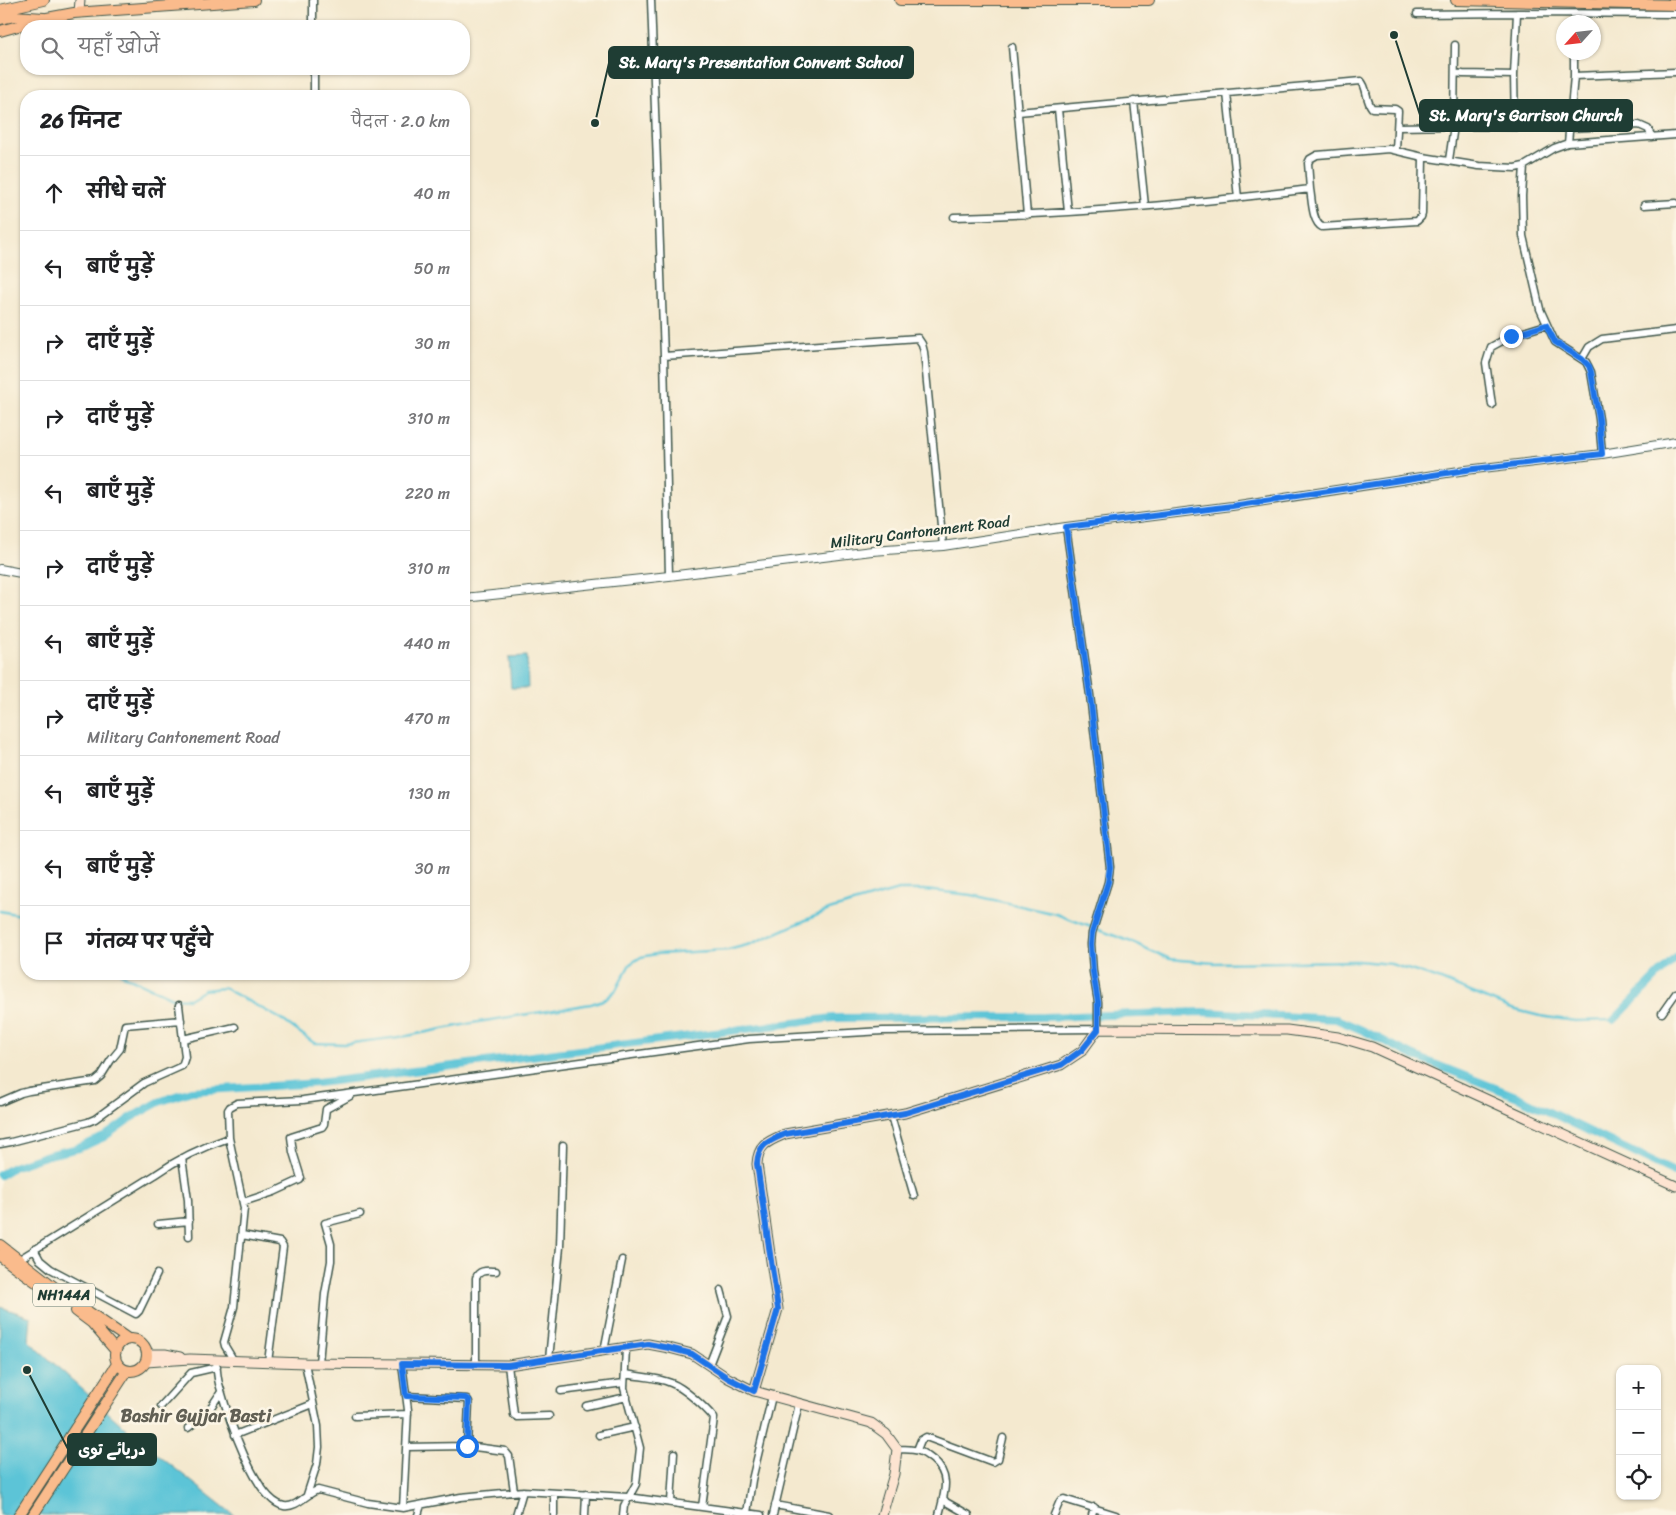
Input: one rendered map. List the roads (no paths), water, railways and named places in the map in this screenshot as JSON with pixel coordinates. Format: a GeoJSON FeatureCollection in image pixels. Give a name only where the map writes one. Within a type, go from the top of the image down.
{"type":"FeatureCollection","features":[{"type":"Feature","properties":{"kind":"main road"},"geometry":{"type":"LineString","coordinates":[[0,10],[44,0]]}},
{"type":"Feature","properties":{"kind":"main road"},"geometry":{"type":"LineString","coordinates":[[79,12],[80,0]]}},
{"type":"Feature","properties":{"kind":"main road"},"geometry":{"type":"LineString","coordinates":[[40,20],[79,12],[254,0]]}},
{"type":"Feature","properties":{"kind":"main road"},"geometry":{"type":"LineString","coordinates":[[900,0],[1149,0]]}},
{"type":"Feature","properties":{"kind":"main road"},"geometry":{"type":"LineString","coordinates":[[1456,0],[1676,5]]}},
{"type":"Feature","properties":{"kind":"main road"},"geometry":{"type":"LineString","coordinates":[[0,20],[14,16],[47,18]]}},
{"type":"Feature","properties":{"kind":"main road"},"geometry":{"type":"LineString","coordinates":[[0,31],[20,25]]}},
{"type":"Feature","properties":{"kind":"main road"},"geometry":{"type":"LineString","coordinates":[[754,1391],[778,1309],[758,1173],[757,1154],[762,1146],[785,1134],[905,1113],[1061,1065],[1082,1050],[1098,1026],[1279,1030],[1316,1033],[1353,1040],[1676,1186]]}},
{"type":"Feature","properties":{"kind":"main road","name":"NH144A"},"geometry":{"type":"LineString","coordinates":[[1,1249],[128,1339],[139,1341],[143,1344],[147,1358]]}},
{"type":"Feature","properties":{"kind":"main road","name":"NH144A"},"geometry":{"type":"LineString","coordinates":[[1,1249],[80,1313],[105,1337],[116,1351]]}},
{"type":"Feature","properties":{"kind":"main road"},"geometry":{"type":"LineString","coordinates":[[19,1515],[117,1364],[116,1351],[119,1344],[128,1339]]}},
{"type":"Feature","properties":{"kind":"main road"},"geometry":{"type":"LineString","coordinates":[[117,1364],[127,1372],[137,1371],[147,1358],[166,1354],[216,1364],[234,1361],[508,1365],[648,1344],[669,1348],[692,1354],[728,1378],[754,1391],[871,1423],[886,1434],[897,1449],[894,1474],[882,1515]]}},
{"type":"Feature","properties":{"kind":"main road"},"geometry":{"type":"LineString","coordinates":[[33,1515],[127,1372]]}},
{"type":"Feature","properties":{"kind":"street"},"geometry":{"type":"LineString","coordinates":[[313,0],[313,20]]}},
{"type":"Feature","properties":{"kind":"street"},"geometry":{"type":"LineString","coordinates":[[651,0],[664,356],[668,576]]}},
{"type":"Feature","properties":{"kind":"street"},"geometry":{"type":"LineString","coordinates":[[1515,126],[1514,75],[1517,13]]}},
{"type":"Feature","properties":{"kind":"street"},"geometry":{"type":"LineString","coordinates":[[1416,14],[1676,14]]}},
{"type":"Feature","properties":{"kind":"street"},"geometry":{"type":"LineString","coordinates":[[1449,160],[1454,126],[1455,45]]}},
{"type":"Feature","properties":{"kind":"street"},"geometry":{"type":"LineString","coordinates":[[1012,47],[1027,215]]}},
{"type":"Feature","properties":{"kind":"street"},"geometry":{"type":"LineString","coordinates":[[1568,143],[1574,60]]}},
{"type":"Feature","properties":{"kind":"street"},"geometry":{"type":"LineString","coordinates":[[1574,76],[1676,72]]}},
{"type":"Feature","properties":{"kind":"street"},"geometry":{"type":"LineString","coordinates":[[1455,73],[1514,75]]}},
{"type":"Feature","properties":{"kind":"street"},"geometry":{"type":"LineString","coordinates":[[314,75],[314,90]]}},
{"type":"Feature","properties":{"kind":"street"},"geometry":{"type":"LineString","coordinates":[[1018,112],[1361,81],[1364,83],[1368,101],[1372,108],[1395,108],[1398,111],[1396,150]]}},
{"type":"Feature","properties":{"kind":"street"},"geometry":{"type":"LineString","coordinates":[[1227,93],[1238,198]]}},
{"type":"Feature","properties":{"kind":"street"},"geometry":{"type":"LineString","coordinates":[[1134,102],[1145,206]]}},
{"type":"Feature","properties":{"kind":"street"},"geometry":{"type":"LineString","coordinates":[[1058,109],[1068,212]]}},
{"type":"Feature","properties":{"kind":"street"},"geometry":{"type":"LineString","coordinates":[[1398,127],[1515,126],[1569,128],[1639,125],[1648,129],[1652,137]]}},
{"type":"Feature","properties":{"kind":"street"},"geometry":{"type":"LineString","coordinates":[[1423,157],[1422,217],[1417,221],[1319,226],[1316,221],[1310,190],[1308,163],[1313,156],[1384,149],[1479,166],[1506,168],[1524,166],[1548,150],[1568,143],[1676,135]]}},
{"type":"Feature","properties":{"kind":"street"},"geometry":{"type":"LineString","coordinates":[[1524,166],[1522,196],[1523,236],[1536,295],[1546,325],[1555,342],[1586,362],[1591,372],[1599,419],[1602,454]]}},
{"type":"Feature","properties":{"kind":"street"},"geometry":{"type":"LineString","coordinates":[[954,216],[1027,215],[1238,198],[1310,190]]}},
{"type":"Feature","properties":{"kind":"street"},"geometry":{"type":"LineString","coordinates":[[1644,205],[1676,203]]}},
{"type":"Feature","properties":{"kind":"street"},"geometry":{"type":"LineString","coordinates":[[1492,405],[1486,363],[1491,347],[1511,336],[1546,325]]}},
{"type":"Feature","properties":{"kind":"street"},"geometry":{"type":"LineString","coordinates":[[1582,359],[1588,347],[1602,339],[1676,330]]}},
{"type":"Feature","properties":{"kind":"street"},"geometry":{"type":"LineString","coordinates":[[664,356],[918,338],[924,352],[943,546]]}},
{"type":"Feature","properties":{"kind":"street","name":"Military Cantonement Road"},"geometry":{"type":"LineString","coordinates":[[470,597],[872,551],[943,546],[1066,527],[1232,506],[1466,470],[1602,454],[1676,442]]}},
{"type":"Feature","properties":{"kind":"street"},"geometry":{"type":"LineString","coordinates":[[234,1361],[224,1346],[224,1342],[234,1307],[244,1208],[229,1138],[228,1110],[237,1103],[303,1100],[722,1041],[883,1031],[1098,1026],[1098,1002],[1091,954],[1092,933],[1108,882],[1110,867],[1090,695],[1066,527]]}},
{"type":"Feature","properties":{"kind":"street"},"geometry":{"type":"LineString","coordinates":[[0,569],[20,573]]}},
{"type":"Feature","properties":{"kind":"street"},"geometry":{"type":"LineString","coordinates":[[1662,1013],[1676,993]]}},
{"type":"Feature","properties":{"kind":"street"},"geometry":{"type":"LineString","coordinates":[[0,1144],[82,1125],[95,1119],[144,1084],[182,1066],[185,1057],[179,1005]]}},
{"type":"Feature","properties":{"kind":"street"},"geometry":{"type":"LineString","coordinates":[[0,1102],[29,1090],[95,1081],[101,1076],[120,1049],[125,1025],[181,1020]]}},
{"type":"Feature","properties":{"kind":"street"},"geometry":{"type":"LineString","coordinates":[[183,1039],[234,1027]]}},
{"type":"Feature","properties":{"kind":"street"},"geometry":{"type":"LineString","coordinates":[[243,1202],[274,1192],[300,1180],[291,1137],[322,1128],[326,1109],[357,1093]]}},
{"type":"Feature","properties":{"kind":"street"},"geometry":{"type":"LineString","coordinates":[[891,1116],[914,1196]]}},
{"type":"Feature","properties":{"kind":"street"},"geometry":{"type":"LineString","coordinates":[[18,1260],[182,1158],[229,1138]]}},
{"type":"Feature","properties":{"kind":"street"},"geometry":{"type":"LineString","coordinates":[[549,1359],[560,1247],[563,1145]]}},
{"type":"Feature","properties":{"kind":"street"},"geometry":{"type":"LineString","coordinates":[[182,1158],[188,1200],[189,1236]]}},
{"type":"Feature","properties":{"kind":"street"},"geometry":{"type":"LineString","coordinates":[[319,1363],[325,1294],[331,1261],[331,1244],[325,1224],[328,1221],[360,1214]]}},
{"type":"Feature","properties":{"kind":"street"},"geometry":{"type":"LineString","coordinates":[[158,1224],[189,1221]]}},
{"type":"Feature","properties":{"kind":"street"},"geometry":{"type":"LineString","coordinates":[[242,1235],[280,1242],[283,1247],[268,1362]]}},
{"type":"Feature","properties":{"kind":"street"},"geometry":{"type":"LineString","coordinates":[[34,1250],[40,1260],[51,1269],[136,1314],[140,1311],[157,1274]]}},
{"type":"Feature","properties":{"kind":"street"},"geometry":{"type":"LineString","coordinates":[[604,1351],[622,1260]]}},
{"type":"Feature","properties":{"kind":"street"},"geometry":{"type":"LineString","coordinates":[[476,1365],[476,1275],[480,1272],[496,1271]]}},
{"type":"Feature","properties":{"kind":"street"},"geometry":{"type":"LineString","coordinates":[[708,1365],[728,1316],[721,1290]]}},
{"type":"Feature","properties":{"kind":"street"},"geometry":{"type":"LineString","coordinates":[[623,1515],[624,1506],[636,1484],[640,1448],[624,1383],[626,1348]]}},
{"type":"Feature","properties":{"kind":"street"},"geometry":{"type":"LineString","coordinates":[[305,1363],[318,1426],[319,1447],[317,1464],[308,1495]]}},
{"type":"Feature","properties":{"kind":"street"},"geometry":{"type":"LineString","coordinates":[[161,1406],[191,1373],[216,1364],[221,1392],[235,1435],[253,1475],[274,1499],[280,1504],[290,1506],[318,1490],[368,1503],[403,1508],[461,1497],[523,1491],[628,1497],[761,1515]]}},
{"type":"Feature","properties":{"kind":"street"},"geometry":{"type":"LineString","coordinates":[[402,1364],[408,1414],[403,1508]]}},
{"type":"Feature","properties":{"kind":"street"},"geometry":{"type":"LineString","coordinates":[[508,1365],[514,1415],[517,1417],[549,1416]]}},
{"type":"Feature","properties":{"kind":"street"},"geometry":{"type":"LineString","coordinates":[[625,1374],[674,1384],[698,1402],[714,1418],[702,1507]]}},
{"type":"Feature","properties":{"kind":"street"},"geometry":{"type":"LineString","coordinates":[[561,1391],[624,1383]]}},
{"type":"Feature","properties":{"kind":"street"},"geometry":{"type":"LineString","coordinates":[[188,1428],[207,1412],[221,1392]]}},
{"type":"Feature","properties":{"kind":"street"},"geometry":{"type":"LineString","coordinates":[[406,1396],[467,1399],[469,1402],[467,1446]]}},
{"type":"Feature","properties":{"kind":"street"},"geometry":{"type":"LineString","coordinates":[[747,1513],[752,1480],[772,1396]]}},
{"type":"Feature","properties":{"kind":"street"},"geometry":{"type":"LineString","coordinates":[[586,1406],[627,1397]]}},
{"type":"Feature","properties":{"kind":"street"},"geometry":{"type":"LineString","coordinates":[[235,1435],[313,1404]]}},
{"type":"Feature","properties":{"kind":"street"},"geometry":{"type":"LineString","coordinates":[[773,1515],[799,1404]]}},
{"type":"Feature","properties":{"kind":"street"},"geometry":{"type":"LineString","coordinates":[[355,1416],[408,1414]]}},
{"type":"Feature","properties":{"kind":"street"},"geometry":{"type":"LineString","coordinates":[[599,1435],[635,1427]]}},
{"type":"Feature","properties":{"kind":"street"},"geometry":{"type":"LineString","coordinates":[[917,1450],[921,1440],[926,1437],[993,1462],[998,1459],[1003,1438]]}},
{"type":"Feature","properties":{"kind":"street"},"geometry":{"type":"LineString","coordinates":[[406,1447],[467,1446],[507,1452],[514,1491]]}},
{"type":"Feature","properties":{"kind":"street"},"geometry":{"type":"LineString","coordinates":[[897,1449],[917,1450],[925,1453],[942,1468],[946,1482],[939,1515]]}},
{"type":"Feature","properties":{"kind":"street"},"geometry":{"type":"LineString","coordinates":[[671,1502],[674,1453]]}},
{"type":"Feature","properties":{"kind":"street"},"geometry":{"type":"LineString","coordinates":[[516,1515],[523,1491]]}},
{"type":"Feature","properties":{"kind":"street"},"geometry":{"type":"LineString","coordinates":[[554,1492],[554,1515]]}},
{"type":"Feature","properties":{"kind":"street"},"geometry":{"type":"LineString","coordinates":[[585,1515],[586,1494]]}},
{"type":"Feature","properties":{"kind":"street"},"geometry":{"type":"LineString","coordinates":[[943,1498],[946,1502],[969,1515]]}},
{"type":"Feature","properties":{"kind":"street"},"geometry":{"type":"LineString","coordinates":[[1054,1515],[1060,1501],[1064,1498],[1116,1515]]}},
{"type":"Feature","properties":{"kind":"street"},"geometry":{"type":"LineString","coordinates":[[418,1515],[421,1505]]}},
{"type":"Feature","properties":{"kind":"street"},"geometry":{"type":"LineString","coordinates":[[776,1505],[829,1515]]}},
{"type":"Feature","properties":{"kind":"street"},"geometry":{"type":"LineString","coordinates":[[1092,1515],[1094,1508]]}},
{"type":"Feature","properties":{"kind":"water"},"geometry":{"type":"Polygon","coordinates":[[[527,656],[528,688],[511,688],[509,657],[527,656]]]}},
{"type":"Feature","properties":{"kind":"water"},"geometry":{"type":"Polygon","coordinates":[[[0,1307],[31,1317],[29,1341],[134,1436],[234,1515],[0,1515],[0,1307]]]}},
{"type":"Feature","properties":{"kind":"waterway"},"geometry":{"type":"LineString","coordinates":[[134,980],[172,998],[189,999],[204,990],[224,988],[281,1019],[314,1043],[344,1044],[407,1036],[478,1022],[591,1004],[606,999],[616,990],[630,964],[641,957],[656,954],[728,950],[751,944],[829,910],[898,890],[924,890],[972,895],[1056,914],[1134,943],[1170,959],[1214,963],[1358,961],[1391,964],[1436,978],[1512,1009],[1540,1016],[1575,1021],[1614,1020]]}},
{"type":"Feature","properties":{"kind":"waterway"},"geometry":{"type":"LineString","coordinates":[[0,911],[20,915]]}},
{"type":"Feature","properties":{"kind":"waterway"},"geometry":{"type":"LineString","coordinates":[[1614,1020],[1676,957]]}},
{"type":"Feature","properties":{"kind":"waterway"},"geometry":{"type":"LineString","coordinates":[[0,1175],[13,1167],[48,1155],[79,1148],[104,1137],[132,1117],[159,1102],[191,1091],[318,1083],[833,1018],[1044,1017],[1203,1012],[1336,1019],[1414,1056],[1518,1097],[1676,1173]]}},
{"type":"Feature","properties":{"kind":"place","name":"St. Mary's Garrison Church"},"geometry":{"type":"Point","coordinates":[1394,35]}},
{"type":"Feature","properties":{"kind":"place","name":"St. Mary's Presentation Convent School"},"geometry":{"type":"Point","coordinates":[595,123]}},
{"type":"Feature","properties":{"kind":"place","name":"دریائے توی"},"geometry":{"type":"Point","coordinates":[27,1370]}},
{"type":"Feature","properties":{"kind":"district","name":"Bashir Gujjar Basti"},"geometry":{"type":"Point","coordinates":[196,1416]}}]}
